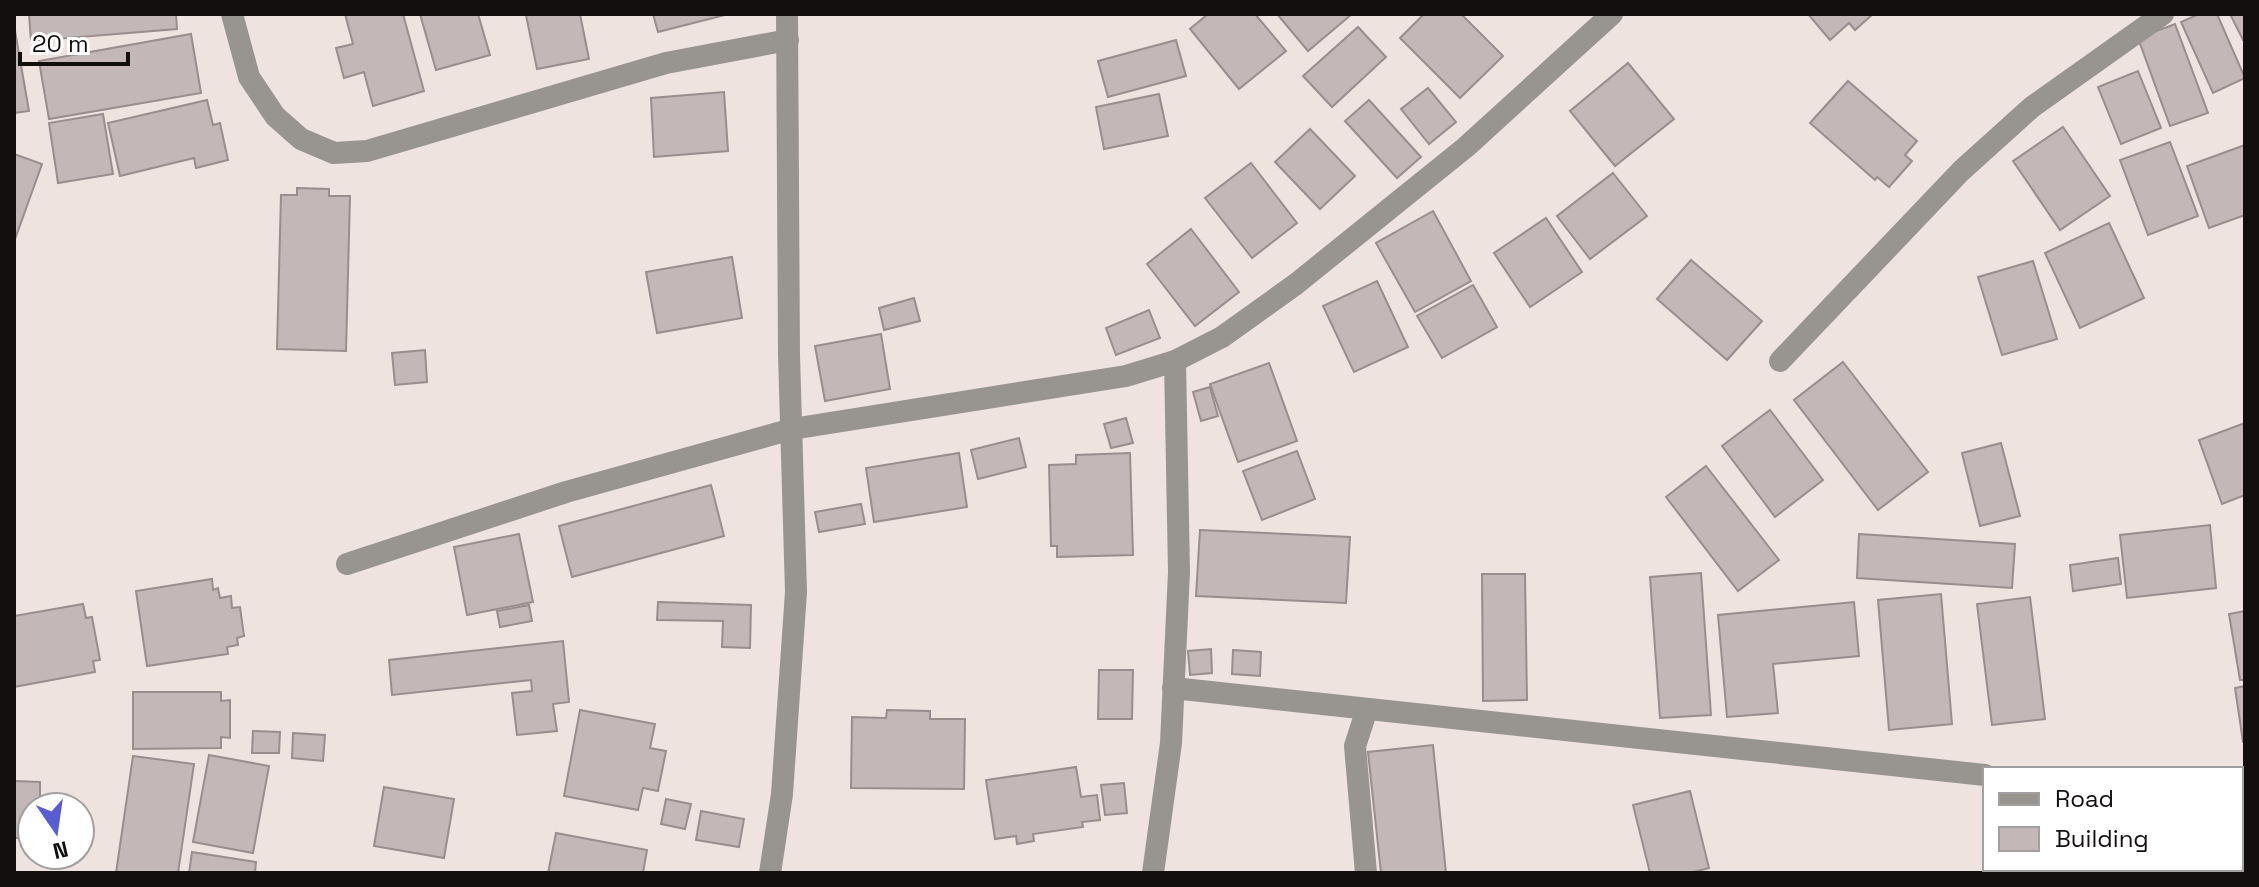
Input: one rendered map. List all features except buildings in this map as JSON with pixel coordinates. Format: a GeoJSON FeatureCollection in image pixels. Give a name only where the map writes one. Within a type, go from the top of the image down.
{"type":"FeatureCollection","features":[{"type":"Feature","properties":{"kind":"street"},"geometry":{"type":"LineString","coordinates":[[232,14],[249,77],[275,116],[301,139],[334,153],[367,151],[666,63],[788,40]]}},
{"type":"Feature","properties":{"kind":"street"},"geometry":{"type":"LineString","coordinates":[[770,873],[782,794],[796,592],[789,355],[787,14]]}},
{"type":"Feature","properties":{"kind":"street"},"geometry":{"type":"LineString","coordinates":[[347,564],[566,492],[792,429],[1126,376],[1175,361],[1222,337],[1296,284],[1466,147],[1612,14]]}},
{"type":"Feature","properties":{"kind":"street"},"geometry":{"type":"LineString","coordinates":[[1780,361],[1952,181],[2032,107],[2163,14]]}},
{"type":"Feature","properties":{"kind":"street"},"geometry":{"type":"LineString","coordinates":[[1153,873],[1171,743],[1179,572],[1175,361]]}},
{"type":"Feature","properties":{"kind":"street"},"geometry":{"type":"LineString","coordinates":[[1173,688],[1983,775]]}},
{"type":"Feature","properties":{"kind":"street"},"geometry":{"type":"LineString","coordinates":[[1366,873],[1355,746],[1367,709]]}}]}
